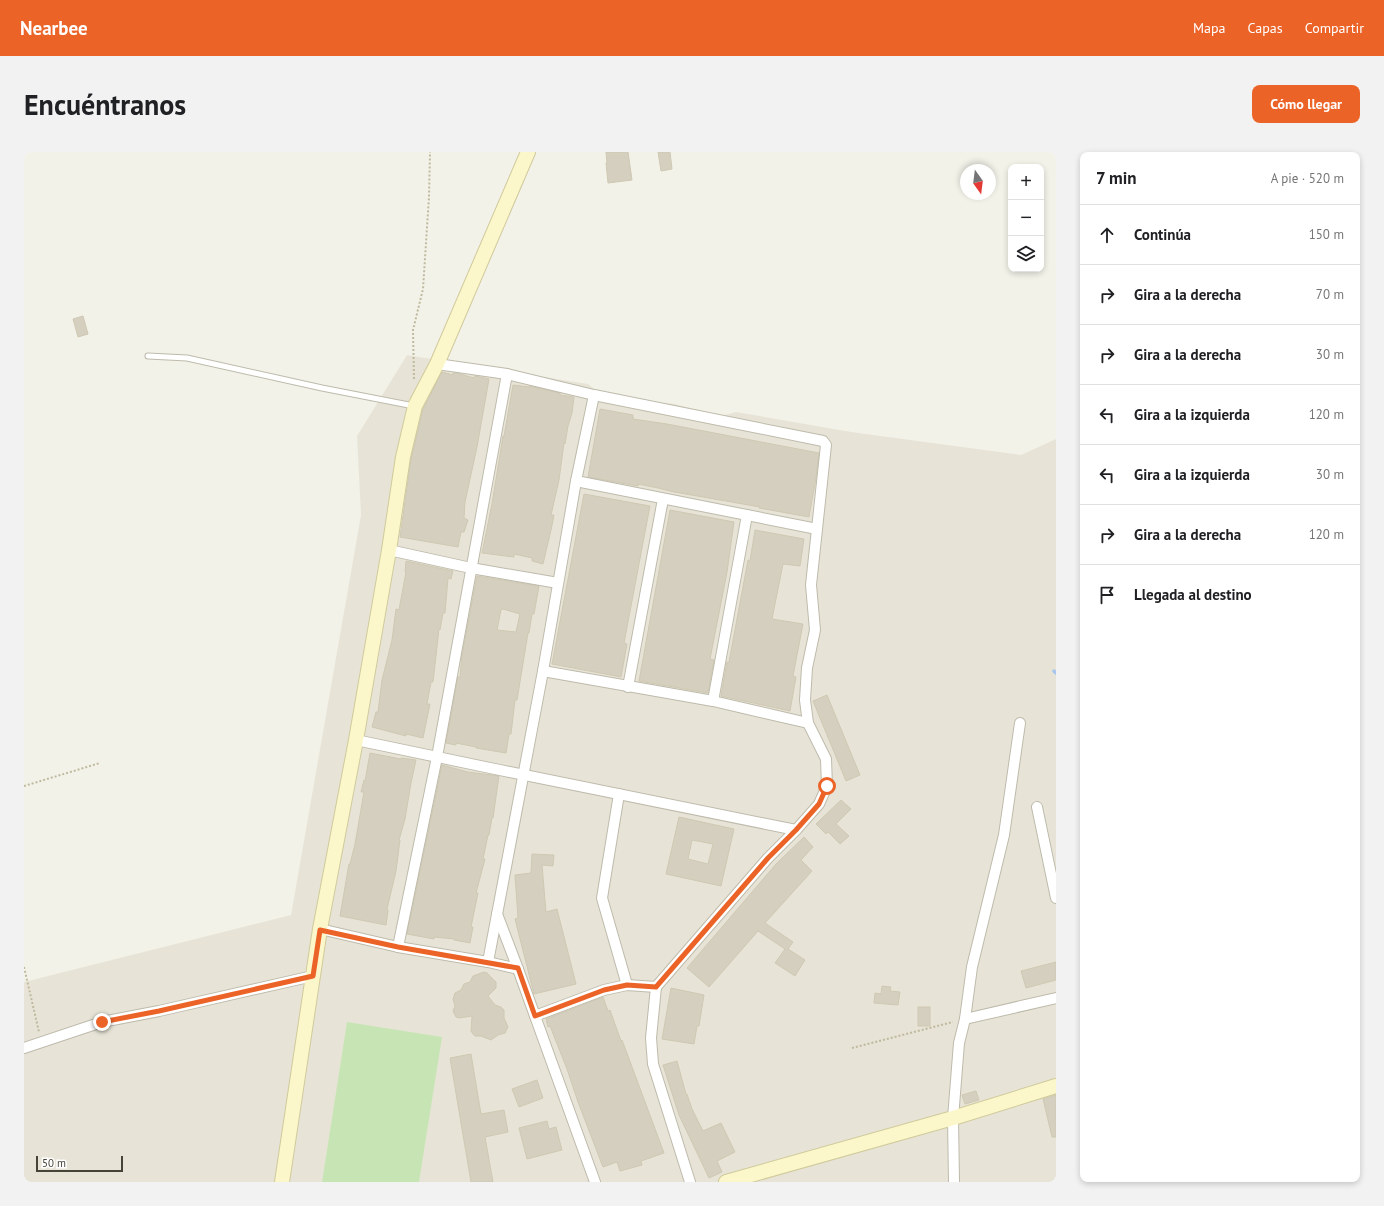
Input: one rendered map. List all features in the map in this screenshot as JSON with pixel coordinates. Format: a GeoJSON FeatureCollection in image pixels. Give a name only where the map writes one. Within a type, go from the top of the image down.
{"type":"FeatureCollection","features":[{"type":"Feature","properties":{"kind":"street"},"geometry":{"type":"LineString","coordinates":[[282,1182],[320,930],[356,740],[389,550],[403,457],[415,406],[437,364],[528,152]]}},
{"type":"Feature","properties":{"kind":"street"},"geometry":{"type":"LineString","coordinates":[[437,364],[507,374],[594,395],[822,441],[826,445],[811,585],[815,630],[807,668],[806,700],[808,723],[826,759],[827,786],[819,804],[768,858],[656,987],[651,1038],[653,1064],[690,1182]]}},
{"type":"Feature","properties":{"kind":"street"},"geometry":{"type":"LineString","coordinates":[[398,947],[437,756],[507,374]]}},
{"type":"Feature","properties":{"kind":"street"},"geometry":{"type":"LineString","coordinates":[[488,962],[543,671],[576,481],[594,395]]}},
{"type":"Feature","properties":{"kind":"street"},"geometry":{"type":"LineString","coordinates":[[576,481],[818,528]]}},
{"type":"Feature","properties":{"kind":"street"},"geometry":{"type":"LineString","coordinates":[[628,686],[663,499]]}},
{"type":"Feature","properties":{"kind":"street"},"geometry":{"type":"LineString","coordinates":[[713,701],[747,515]]}},
{"type":"Feature","properties":{"kind":"street"},"geometry":{"type":"LineString","coordinates":[[389,550],[471,568],[558,583]]}},
{"type":"Feature","properties":{"kind":"street"},"geometry":{"type":"LineString","coordinates":[[543,671],[713,701],[808,723]]}},
{"type":"Feature","properties":{"kind":"street"},"geometry":{"type":"LineString","coordinates":[[954,1182],[953,1118],[959,1042],[966,1019],[972,967],[1004,835],[1020,723]]}},
{"type":"Feature","properties":{"kind":"street"},"geometry":{"type":"LineString","coordinates":[[356,740],[796,830]]}},
{"type":"Feature","properties":{"kind":"street"},"geometry":{"type":"LineString","coordinates":[[619,794],[602,898],[627,985]]}},
{"type":"Feature","properties":{"kind":"street"},"geometry":{"type":"LineString","coordinates":[[1036,807],[1056,898]]}},
{"type":"Feature","properties":{"kind":"street"},"geometry":{"type":"LineString","coordinates":[[497,914],[595,1182]]}},
{"type":"Feature","properties":{"kind":"street"},"geometry":{"type":"LineString","coordinates":[[320,930],[398,947],[518,968]]}},
{"type":"Feature","properties":{"kind":"street"},"geometry":{"type":"LineString","coordinates":[[24,1048],[102,1022],[159,1011],[313,976]]}},
{"type":"Feature","properties":{"kind":"street"},"geometry":{"type":"LineString","coordinates":[[535,1016],[604,990],[627,985],[656,987]]}},
{"type":"Feature","properties":{"kind":"street"},"geometry":{"type":"LineString","coordinates":[[966,1019],[1056,998]]}},
{"type":"Feature","properties":{"kind":"street"},"geometry":{"type":"LineString","coordinates":[[726,1182],[953,1118],[1056,1086]]}},
{"type":"Feature","properties":{"kind":"lane"},"geometry":{"type":"LineString","coordinates":[[148,356],[187,358],[322,388],[415,406]]}},
{"type":"Feature","properties":{"kind":"path"},"geometry":{"type":"LineString","coordinates":[[415,383],[413,330],[424,289],[430,152]]}},
{"type":"Feature","properties":{"kind":"path"},"geometry":{"type":"LineString","coordinates":[[24,786],[100,763]]}},
{"type":"Feature","properties":{"kind":"path"},"geometry":{"type":"LineString","coordinates":[[24,967],[42,1043]]}},
{"type":"Feature","properties":{"kind":"path"},"geometry":{"type":"LineString","coordinates":[[852,1048],[966,1019]]}},
{"type":"Feature","properties":{"kind":"shaded area"},"geometry":{"type":"Polygon","coordinates":[[[407,355],[588,384],[603,396],[675,404],[721,416],[736,412],[851,432],[1021,455],[1056,439],[1056,1182],[24,1182],[24,982],[291,915],[361,515],[357,436],[407,355]]]}},
{"type":"Feature","properties":{"kind":"green space"},"geometry":{"type":"Polygon","coordinates":[[[347,1022],[442,1037],[419,1182],[322,1182],[347,1022]]]}},
{"type":"Feature","properties":{"kind":"building"},"geometry":{"type":"Polygon","coordinates":[[[606,152],[628,152],[632,180],[608,183],[606,152]]]}},
{"type":"Feature","properties":{"kind":"building"},"geometry":{"type":"Polygon","coordinates":[[[658,152],[670,152],[672,169],[661,171],[658,152]]]}},
{"type":"Feature","properties":{"kind":"building"},"geometry":{"type":"Polygon","coordinates":[[[83,316],[88,334],[78,337],[73,319],[83,316]]]}},
{"type":"Feature","properties":{"kind":"building"},"geometry":{"type":"Polygon","coordinates":[[[442,372],[453,375],[453,373],[456,373],[474,378],[475,376],[489,379],[477,447],[465,502],[464,518],[468,520],[464,532],[461,532],[458,547],[400,537],[411,459],[423,409],[442,372]]]}},
{"type":"Feature","properties":{"kind":"building"},"geometry":{"type":"Polygon","coordinates":[[[513,385],[529,386],[560,393],[560,395],[574,397],[551,515],[554,515],[543,564],[532,561],[532,558],[514,554],[514,557],[482,553],[513,385]]]}},
{"type":"Feature","properties":{"kind":"building"},"geometry":{"type":"Polygon","coordinates":[[[600,409],[633,415],[633,419],[819,453],[809,517],[638,484],[638,486],[588,477],[600,409]]]}},
{"type":"Feature","properties":{"kind":"building"},"geometry":{"type":"Polygon","coordinates":[[[584,494],[650,506],[624,643],[627,644],[621,677],[552,664],[584,494]]]}},
{"type":"Feature","properties":{"kind":"building"},"geometry":{"type":"Polygon","coordinates":[[[670,510],[734,522],[727,572],[710,659],[714,660],[708,693],[639,681],[670,510]]]}},
{"type":"Feature","properties":{"kind":"building"},"geometry":{"type":"Polygon","coordinates":[[[755,530],[804,539],[800,566],[783,564],[772,619],[803,624],[793,676],[796,677],[790,711],[721,696],[727,662],[729,662],[748,560],[750,561],[755,530]]]}},
{"type":"Feature","properties":{"kind":"building"},"geometry":{"type":"Polygon","coordinates":[[[406,561],[453,571],[451,579],[448,578],[445,613],[443,613],[440,630],[439,629],[433,682],[431,682],[427,704],[430,704],[423,738],[406,734],[406,736],[372,727],[376,712],[378,712],[382,680],[392,640],[396,609],[399,610],[406,572],[406,561]]]}},
{"type":"Feature","properties":{"kind":"building"},"geometry":{"type":"Polygon","coordinates":[[[477,576],[539,586],[534,614],[532,614],[528,633],[517,700],[515,700],[511,734],[509,734],[506,753],[456,743],[456,745],[446,743],[458,677],[460,677],[462,655],[477,576]],[[503,609],[501,610],[497,630],[516,632],[520,614],[503,609]]]}},
{"type":"Feature","properties":{"kind":"building"},"geometry":{"type":"Polygon","coordinates":[[[827,695],[860,775],[846,781],[813,701],[827,695]]]}},
{"type":"Feature","properties":{"kind":"building"},"geometry":{"type":"Polygon","coordinates":[[[370,753],[401,759],[416,760],[405,819],[399,840],[396,871],[387,909],[386,925],[340,916],[364,792],[361,792],[364,780],[365,781],[370,753]]]}},
{"type":"Feature","properties":{"kind":"building"},"geometry":{"type":"Polygon","coordinates":[[[442,765],[468,772],[499,776],[493,818],[483,859],[485,859],[476,893],[478,893],[471,927],[473,927],[470,943],[454,939],[434,937],[434,939],[407,934],[442,765]]]}},
{"type":"Feature","properties":{"kind":"building"},"geometry":{"type":"Polygon","coordinates":[[[841,800],[851,809],[836,824],[849,836],[840,844],[828,832],[826,834],[816,824],[841,800]]]}},
{"type":"Feature","properties":{"kind":"building"},"geometry":{"type":"Polygon","coordinates":[[[679,817],[734,829],[721,886],[666,874],[679,817]],[[692,840],[688,859],[708,864],[713,844],[692,840]]]}},
{"type":"Feature","properties":{"kind":"building"},"geometry":{"type":"Polygon","coordinates":[[[804,837],[813,847],[801,860],[812,871],[765,923],[793,942],[788,949],[805,960],[795,976],[775,963],[785,949],[758,931],[709,987],[687,968],[776,864],[804,837]]]}},
{"type":"Feature","properties":{"kind":"building"},"geometry":{"type":"Polygon","coordinates":[[[532,854],[554,855],[553,866],[542,865],[546,912],[557,909],[576,984],[534,994],[515,919],[518,918],[515,875],[531,873],[532,854]]]}},
{"type":"Feature","properties":{"kind":"building"},"geometry":{"type":"Polygon","coordinates":[[[1056,962],[1056,980],[1026,988],[1021,971],[1056,962]]]}},
{"type":"Feature","properties":{"kind":"building"},"geometry":{"type":"Polygon","coordinates":[[[484,972],[496,982],[496,988],[488,996],[495,1005],[504,1010],[504,1018],[508,1027],[505,1033],[498,1035],[491,1040],[481,1036],[475,1036],[473,1034],[471,1031],[472,1016],[459,1018],[456,1017],[453,1011],[455,1006],[453,999],[455,993],[461,990],[464,984],[470,982],[473,976],[484,972]]]}},
{"type":"Feature","properties":{"kind":"building"},"geometry":{"type":"Polygon","coordinates":[[[882,986],[891,987],[890,991],[900,992],[898,1005],[874,1003],[875,993],[881,994],[882,986]]]}},
{"type":"Feature","properties":{"kind":"building"},"geometry":{"type":"Polygon","coordinates":[[[671,988],[704,995],[699,1026],[697,1026],[694,1044],[662,1039],[671,988]]]}},
{"type":"Feature","properties":{"kind":"building"},"geometry":{"type":"Polygon","coordinates":[[[603,997],[608,1011],[610,1010],[621,1041],[622,1040],[664,1153],[641,1161],[642,1165],[620,1171],[617,1162],[603,1167],[567,1069],[550,1026],[548,1027],[546,1019],[603,997]]]}},
{"type":"Feature","properties":{"kind":"building"},"geometry":{"type":"Polygon","coordinates":[[[918,1007],[930,1007],[930,1026],[918,1026],[918,1007]]]}},
{"type":"Feature","properties":{"kind":"building"},"geometry":{"type":"Polygon","coordinates":[[[471,1054],[481,1114],[504,1110],[508,1132],[485,1137],[493,1182],[471,1182],[450,1058],[471,1054]]]}},
{"type":"Feature","properties":{"kind":"building"},"geometry":{"type":"Polygon","coordinates":[[[677,1061],[686,1094],[703,1131],[721,1123],[735,1152],[717,1161],[722,1172],[709,1178],[679,1115],[663,1065],[677,1061]]]}},
{"type":"Feature","properties":{"kind":"building"},"geometry":{"type":"Polygon","coordinates":[[[537,1080],[543,1098],[519,1107],[512,1089],[537,1080]]]}},
{"type":"Feature","properties":{"kind":"building"},"geometry":{"type":"Polygon","coordinates":[[[976,1091],[979,1100],[965,1104],[962,1095],[976,1091]]]}},
{"type":"Feature","properties":{"kind":"building"},"geometry":{"type":"Polygon","coordinates":[[[1056,1095],[1056,1137],[1052,1137],[1043,1099],[1056,1095]]]}},
{"type":"Feature","properties":{"kind":"building"},"geometry":{"type":"Polygon","coordinates":[[[547,1121],[549,1129],[556,1127],[562,1150],[527,1159],[519,1128],[547,1121]]]}},
{"type":"Feature","properties":{"kind":"route"},"geometry":{"type":"LineString","coordinates":[[102,1022],[159,1011],[313,976],[320,930],[398,947],[518,968],[535,1016],[604,990],[627,985],[656,987],[768,858],[819,804],[827,786]]}}]}
